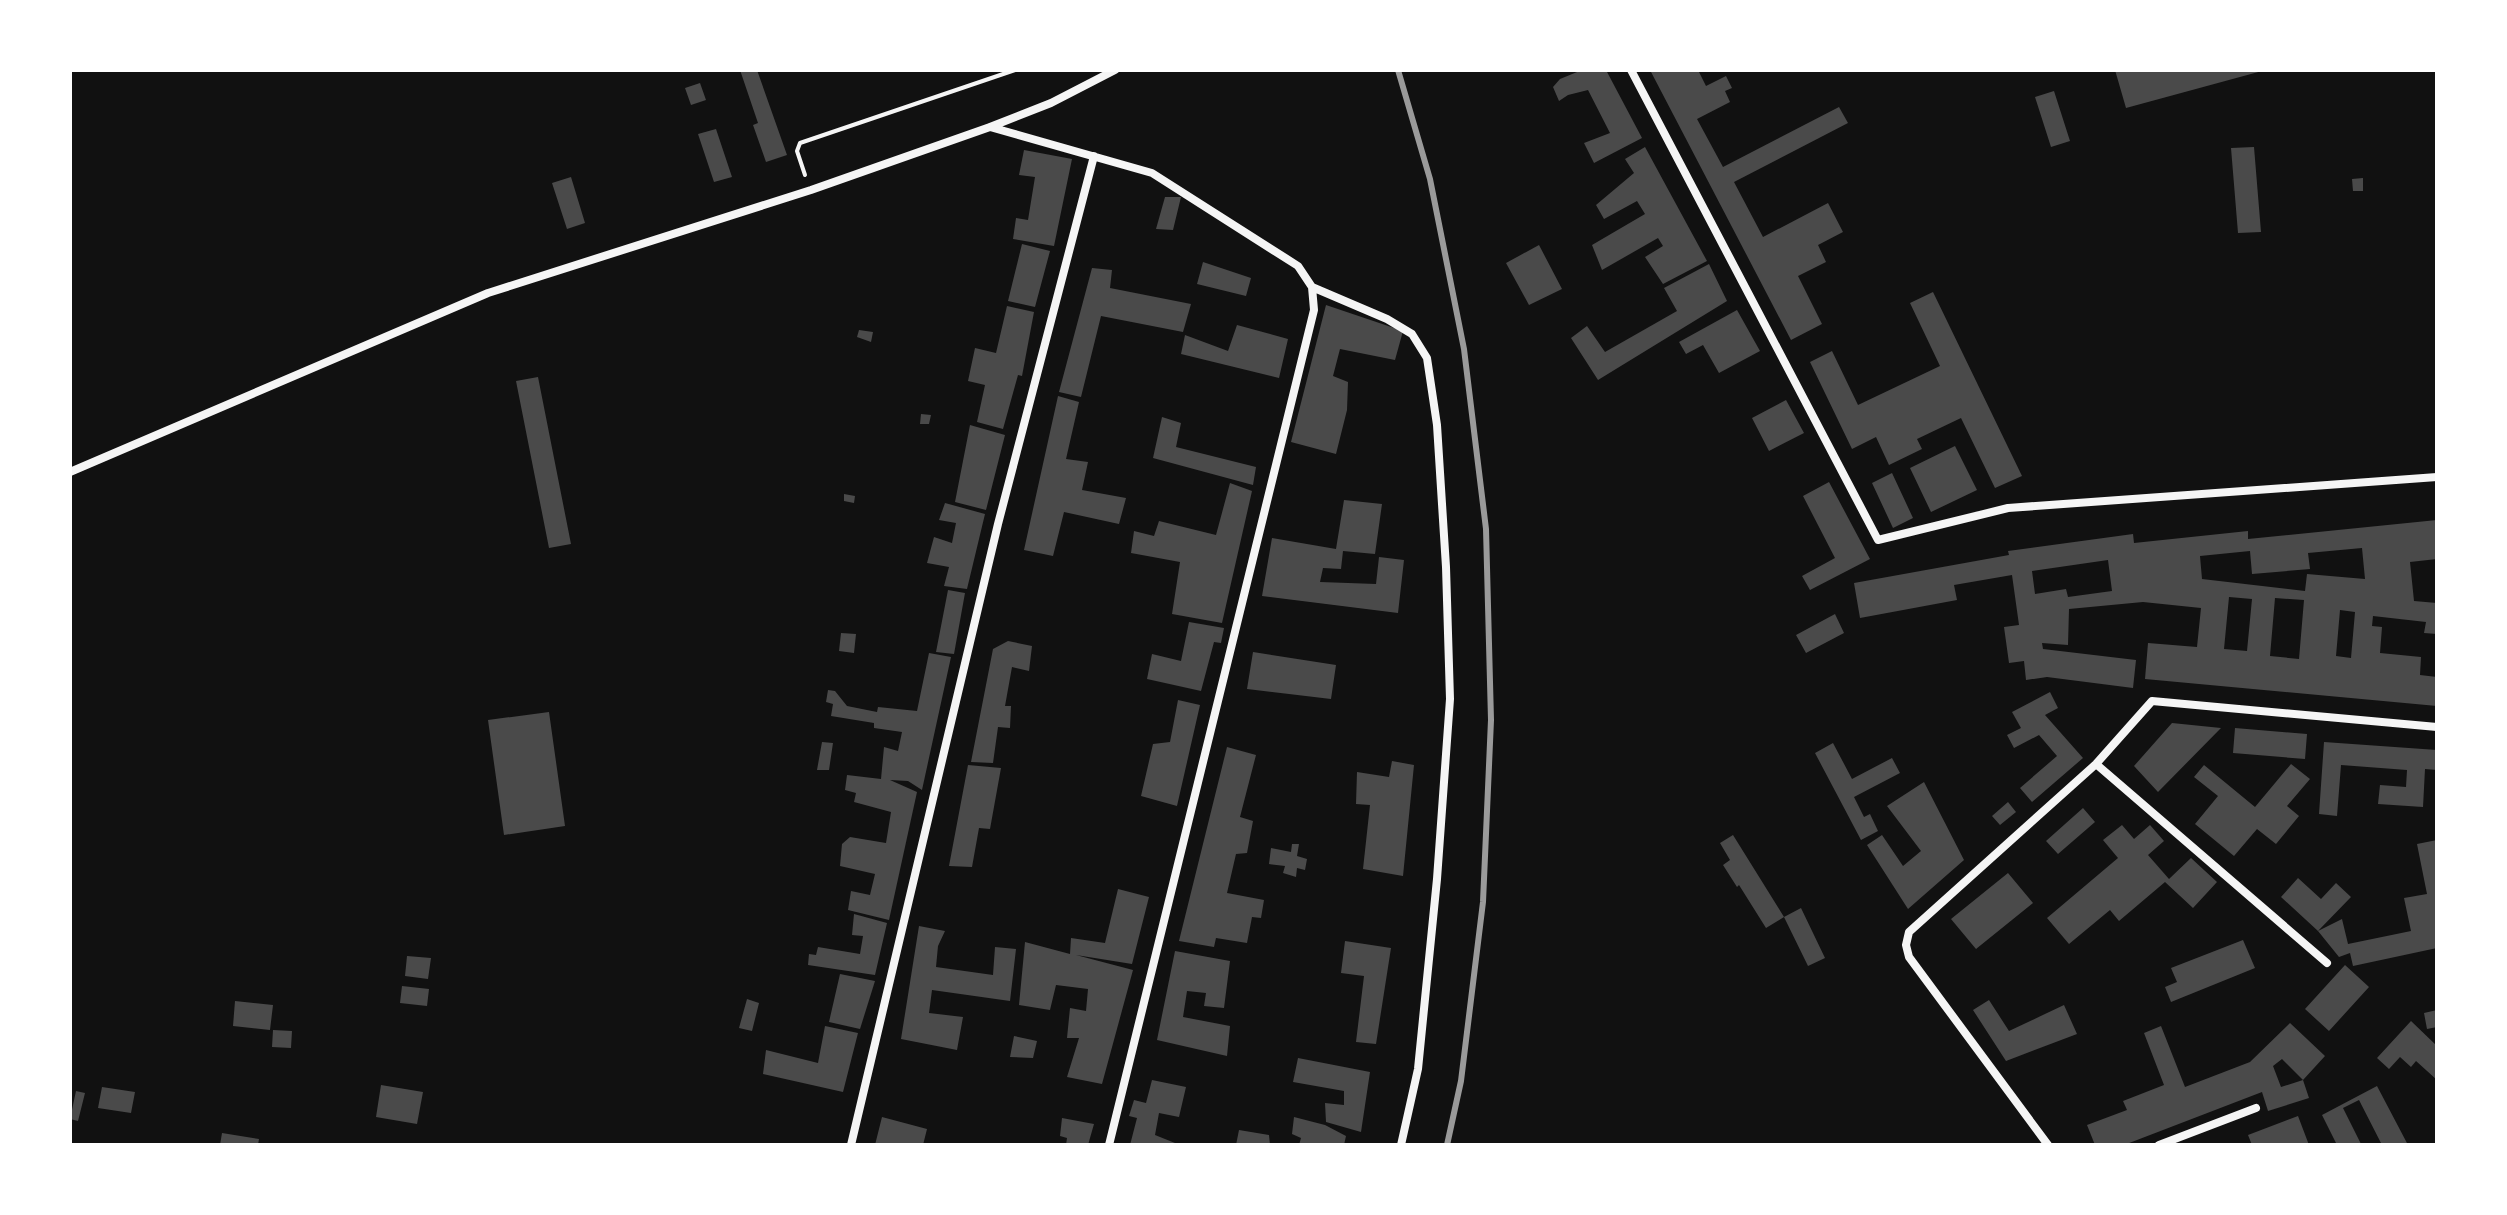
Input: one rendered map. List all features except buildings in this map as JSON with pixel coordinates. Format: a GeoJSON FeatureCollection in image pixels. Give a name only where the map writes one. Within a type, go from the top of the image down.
{"type":"FeatureCollection","features":[{"type":"Feature","properties":{"kind":"street"},"geometry":{"type":"LineString","coordinates":[[70,472],[488,293],[811,190],[990,127],[1051,103],[1115,70]]}},
{"type":"Feature","properties":{"kind":"street"},"geometry":{"type":"LineString","coordinates":[[1631,70],[1878,540],[2008,508],[2437,477]]}},
{"type":"Feature","properties":{"kind":"street"},"geometry":{"type":"LineString","coordinates":[[990,127],[1152,173],[1298,266],[1312,287],[1314,310],[1109,1145]]}},
{"type":"Feature","properties":{"kind":"street"},"geometry":{"type":"LineString","coordinates":[[851,1145],[998,524],[1094,156]]}},
{"type":"Feature","properties":{"kind":"street"},"geometry":{"type":"LineString","coordinates":[[1312,287],[1387,319],[1412,334],[1427,358],[1437,425],[1450,699],[1437,879],[1418,1069],[1401,1145]]}},
{"type":"Feature","properties":{"kind":"street"},"geometry":{"type":"LineString","coordinates":[[2048,1145],[1909,957],[1906,945],[1909,932],[2096,764],[2152,701],[2437,727]]}},
{"type":"Feature","properties":{"kind":"street"},"geometry":{"type":"LineString","coordinates":[[2096,764],[2327,963]]}},
{"type":"Feature","properties":{"kind":"street"},"geometry":{"type":"LineString","coordinates":[[2159,1145],[2256,1108]]}},
{"type":"Feature","properties":{"kind":"path"},"geometry":{"type":"LineString","coordinates":[[811,190],[797,151],[800,143],[1015,70]]}},
{"type":"Feature","properties":{"kind":"railway"},"geometry":{"type":"LineString","coordinates":[[1398,70],[1430,179],[1464,349],[1486,529],[1491,720],[1483,902],[1461,1081],[1447,1145]]}}]}
